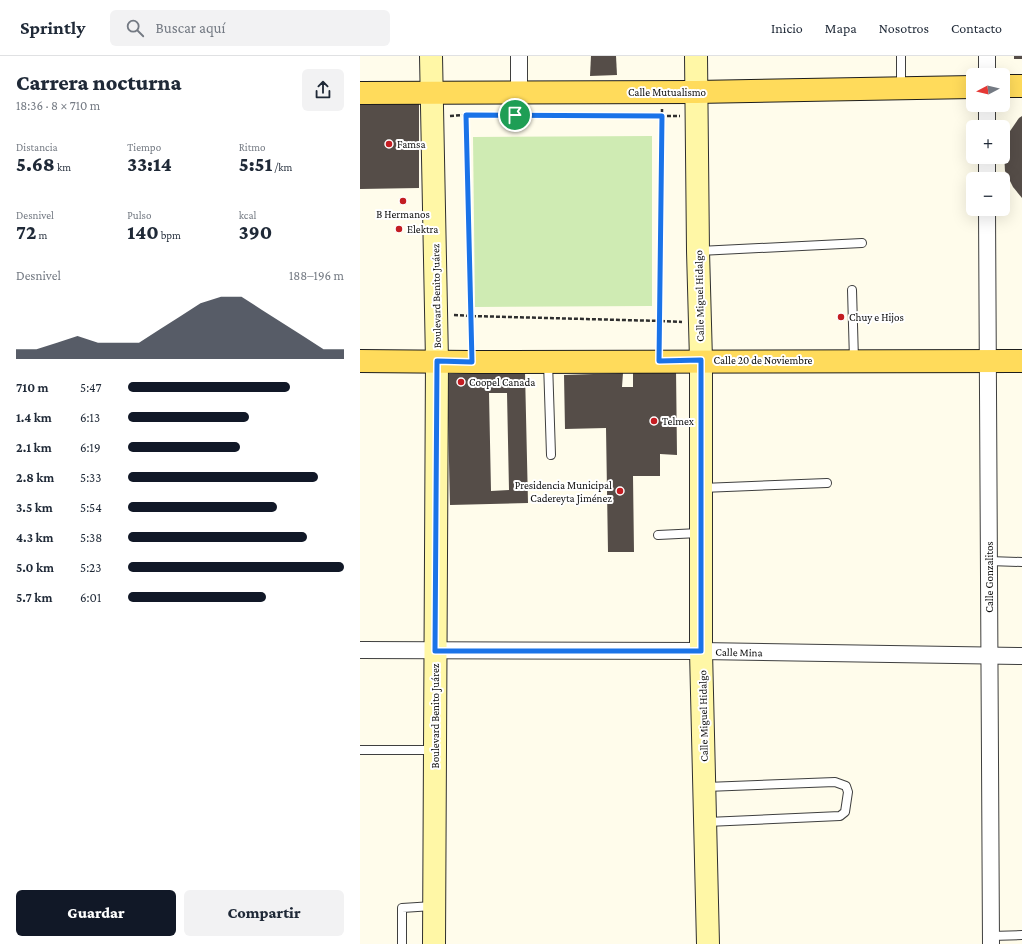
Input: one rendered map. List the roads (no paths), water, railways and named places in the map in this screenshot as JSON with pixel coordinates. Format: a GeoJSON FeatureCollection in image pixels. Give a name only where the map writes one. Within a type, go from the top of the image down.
{"type":"FeatureCollection","features":[{"type":"Feature","properties":{"kind":"main road"},"geometry":{"type":"LineString","coordinates":[[1010,86],[1022,86]]}},
{"type":"Feature","properties":{"kind":"main road","name":"Calle Mutualismo"},"geometry":{"type":"LineString","coordinates":[[360,94],[431,92],[696,92],[966,87]]}},
{"type":"Feature","properties":{"kind":"main road","name":"Calle 20 de Noviembre"},"geometry":{"type":"LineString","coordinates":[[360,360],[472,362],[701,360],[1022,361]]}},
{"type":"Feature","properties":{"kind":"street","name":"Boulevard Benito Juárez"},"geometry":{"type":"LineString","coordinates":[[431,56],[437,361],[434,944]]}},
{"type":"Feature","properties":{"kind":"street"},"geometry":{"type":"LineString","coordinates":[[519,56],[519,92]]}},
{"type":"Feature","properties":{"kind":"street","name":"Calle Miguel Hidalgo"},"geometry":{"type":"LineString","coordinates":[[696,56],[698,251],[701,360],[701,651],[708,944]]}},
{"type":"Feature","properties":{"kind":"street"},"geometry":{"type":"LineString","coordinates":[[986,56],[987,68]]}},
{"type":"Feature","properties":{"kind":"street","name":"Calle Gonzalitos"},"geometry":{"type":"LineString","coordinates":[[987,216],[991,940]]}},
{"type":"Feature","properties":{"kind":"street","name":"Calle Mina"},"geometry":{"type":"LineString","coordinates":[[360,650],[701,651],[1022,656]]}},
{"type":"Feature","properties":{"kind":"lane"},"geometry":{"type":"LineString","coordinates":[[901,56],[901,88]]}},
{"type":"Feature","properties":{"kind":"lane"},"geometry":{"type":"LineString","coordinates":[[698,251],[862,243]]}},
{"type":"Feature","properties":{"kind":"lane"},"geometry":{"type":"LineString","coordinates":[[852,290],[854,360]]}},
{"type":"Feature","properties":{"kind":"lane"},"geometry":{"type":"LineString","coordinates":[[548,362],[551,455]]}},
{"type":"Feature","properties":{"kind":"lane"},"geometry":{"type":"LineString","coordinates":[[701,488],[827,482]]}},
{"type":"Feature","properties":{"kind":"lane"},"geometry":{"type":"LineString","coordinates":[[658,535],[701,533]]}},
{"type":"Feature","properties":{"kind":"lane"},"geometry":{"type":"LineString","coordinates":[[989,561],[1022,562]]}},
{"type":"Feature","properties":{"kind":"lane"},"geometry":{"type":"LineString","coordinates":[[360,750],[434,750]]}},
{"type":"Feature","properties":{"kind":"lane"},"geometry":{"type":"LineString","coordinates":[[704,787],[835,782],[846,786],[848,792],[846,812],[840,816],[706,822]]}},
{"type":"Feature","properties":{"kind":"lane"},"geometry":{"type":"LineString","coordinates":[[402,944],[402,908],[434,906]]}},
{"type":"Feature","properties":{"kind":"lane"},"geometry":{"type":"LineString","coordinates":[[991,940],[1022,935]]}},
{"type":"Feature","properties":{"kind":"place","name":"Famsa"},"geometry":{"type":"Point","coordinates":[389,144]}},
{"type":"Feature","properties":{"kind":"place","name":"B Hermanos"},"geometry":{"type":"Point","coordinates":[403,201]}},
{"type":"Feature","properties":{"kind":"place","name":"Elektra"},"geometry":{"type":"Point","coordinates":[399,229]}},
{"type":"Feature","properties":{"kind":"place","name":"Chuy e Hijos"},"geometry":{"type":"Point","coordinates":[841,317]}},
{"type":"Feature","properties":{"kind":"place","name":"Coopel Canada"},"geometry":{"type":"Point","coordinates":[461,382]}},
{"type":"Feature","properties":{"kind":"place","name":"Telmex"},"geometry":{"type":"Point","coordinates":[654,421]}},
{"type":"Feature","properties":{"kind":"place","name":"Presidencia Municipal Cadereyta Jiménez"},"geometry":{"type":"Point","coordinates":[620,491]}}]}
